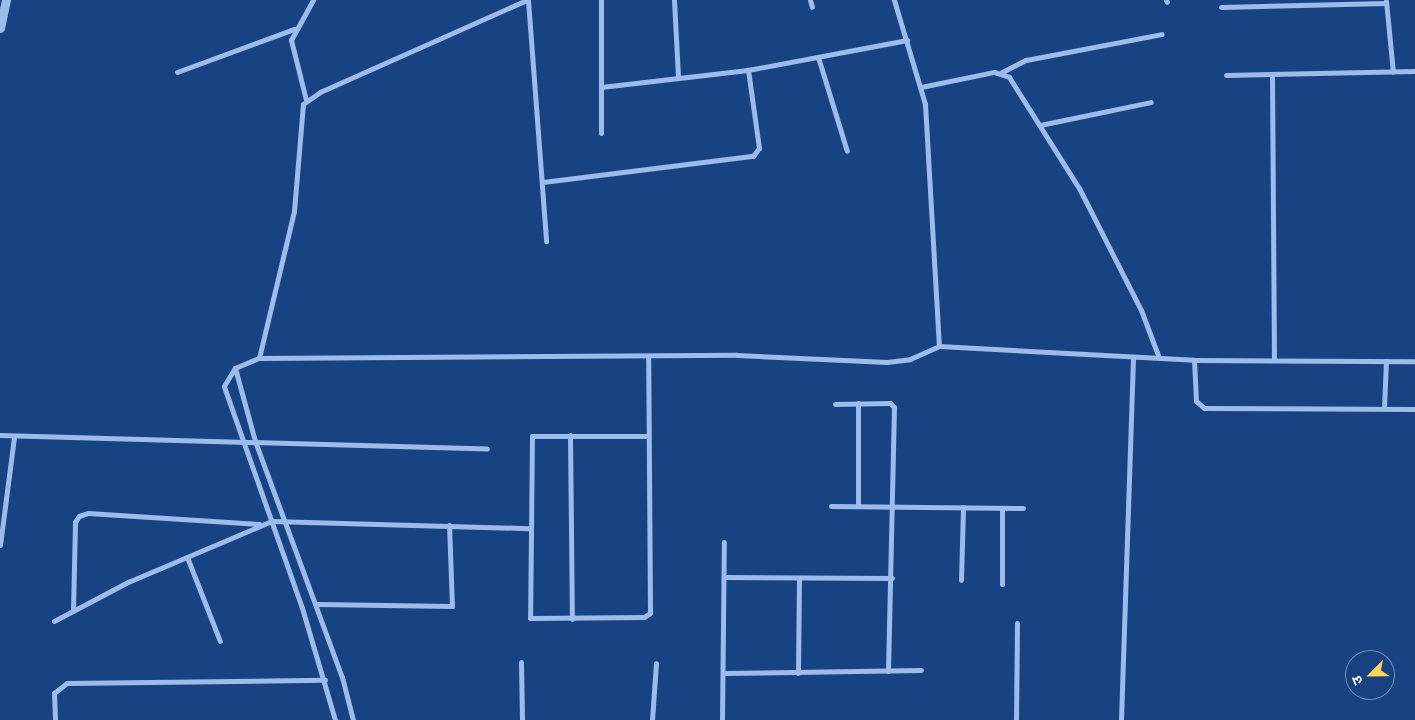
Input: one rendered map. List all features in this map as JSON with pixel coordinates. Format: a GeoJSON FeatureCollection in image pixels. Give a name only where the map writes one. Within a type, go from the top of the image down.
{"type":"FeatureCollection","features":[{"type":"Feature","properties":{"kind":"street"},"geometry":{"type":"LineString","coordinates":[[0,28],[6,0]]}},
{"type":"Feature","properties":{"kind":"street"},"geometry":{"type":"LineString","coordinates":[[306,100],[292,50],[294,29],[313,0]]}},
{"type":"Feature","properties":{"kind":"street"},"geometry":{"type":"LineString","coordinates":[[259,358],[294,211],[301,109],[306,100],[528,0],[546,241]]}},
{"type":"Feature","properties":{"kind":"street"},"geometry":{"type":"LineString","coordinates":[[601,0],[601,133]]}},
{"type":"Feature","properties":{"kind":"street"},"geometry":{"type":"LineString","coordinates":[[674,0],[678,77]]}},
{"type":"Feature","properties":{"kind":"street"},"geometry":{"type":"LineString","coordinates":[[810,0],[812,7]]}},
{"type":"Feature","properties":{"kind":"street"},"geometry":{"type":"LineString","coordinates":[[894,0],[922,86],[929,150],[939,346]]}},
{"type":"Feature","properties":{"kind":"street"},"geometry":{"type":"LineString","coordinates":[[1221,7],[1386,1],[1393,72]]}},
{"type":"Feature","properties":{"kind":"street"},"geometry":{"type":"LineString","coordinates":[[177,72],[294,29]]}},
{"type":"Feature","properties":{"kind":"street"},"geometry":{"type":"LineString","coordinates":[[922,86],[1002,72],[1026,60],[1162,34]]}},
{"type":"Feature","properties":{"kind":"street"},"geometry":{"type":"LineString","coordinates":[[601,87],[748,70],[907,40]]}},
{"type":"Feature","properties":{"kind":"street"},"geometry":{"type":"LineString","coordinates":[[818,57],[846,151]]}},
{"type":"Feature","properties":{"kind":"street"},"geometry":{"type":"LineString","coordinates":[[543,182],[753,156],[759,148],[748,70]]}},
{"type":"Feature","properties":{"kind":"street"},"geometry":{"type":"LineString","coordinates":[[1002,72],[1040,125],[1110,247],[1141,310],[1159,358]]}},
{"type":"Feature","properties":{"kind":"street"},"geometry":{"type":"LineString","coordinates":[[1226,75],[1415,72]]}},
{"type":"Feature","properties":{"kind":"street"},"geometry":{"type":"LineString","coordinates":[[1272,74],[1274,359]]}},
{"type":"Feature","properties":{"kind":"street"},"geometry":{"type":"LineString","coordinates":[[1040,125],[1151,102]]}},
{"type":"Feature","properties":{"kind":"street"},"geometry":{"type":"LineString","coordinates":[[335,720],[325,680],[272,521],[241,441],[224,386],[235,368],[259,358],[737,355],[887,362],[910,359],[939,346],[1194,360],[1415,361]]}},
{"type":"Feature","properties":{"kind":"street"},"geometry":{"type":"LineString","coordinates":[[648,357],[650,613],[644,617],[538,620],[528,614],[530,438],[537,433],[648,436]]}},
{"type":"Feature","properties":{"kind":"street"},"geometry":{"type":"LineString","coordinates":[[1121,720],[1133,358]]}},
{"type":"Feature","properties":{"kind":"street"},"geometry":{"type":"LineString","coordinates":[[1194,360],[1196,401],[1204,408],[1415,409]]}},
{"type":"Feature","properties":{"kind":"street"},"geometry":{"type":"LineString","coordinates":[[1384,408],[1386,362]]}},
{"type":"Feature","properties":{"kind":"street"},"geometry":{"type":"LineString","coordinates":[[235,368],[256,441],[317,604],[353,720]]}},
{"type":"Feature","properties":{"kind":"street"},"geometry":{"type":"LineString","coordinates":[[858,403],[858,506]]}},
{"type":"Feature","properties":{"kind":"street"},"geometry":{"type":"LineString","coordinates":[[835,404],[890,403],[894,407],[892,578],[888,671]]}},
{"type":"Feature","properties":{"kind":"street"},"geometry":{"type":"LineString","coordinates":[[0,435],[14,437],[256,441],[487,449]]}},
{"type":"Feature","properties":{"kind":"street"},"geometry":{"type":"LineString","coordinates":[[570,435],[572,619]]}},
{"type":"Feature","properties":{"kind":"street"},"geometry":{"type":"LineString","coordinates":[[0,545],[14,437]]}},
{"type":"Feature","properties":{"kind":"street"},"geometry":{"type":"LineString","coordinates":[[831,506],[1023,508]]}},
{"type":"Feature","properties":{"kind":"street"},"geometry":{"type":"LineString","coordinates":[[961,580],[962,507]]}},
{"type":"Feature","properties":{"kind":"street"},"geometry":{"type":"LineString","coordinates":[[1002,508],[1002,584]]}},
{"type":"Feature","properties":{"kind":"street"},"geometry":{"type":"LineString","coordinates":[[72,611],[75,522],[79,516],[88,513],[261,524]]}},
{"type":"Feature","properties":{"kind":"street"},"geometry":{"type":"LineString","coordinates":[[54,621],[187,556],[272,521],[529,528]]}},
{"type":"Feature","properties":{"kind":"street"},"geometry":{"type":"LineString","coordinates":[[317,604],[452,606],[449,525]]}},
{"type":"Feature","properties":{"kind":"street"},"geometry":{"type":"LineString","coordinates":[[722,720],[724,542]]}},
{"type":"Feature","properties":{"kind":"street"},"geometry":{"type":"LineString","coordinates":[[187,556],[220,642]]}},
{"type":"Feature","properties":{"kind":"street"},"geometry":{"type":"LineString","coordinates":[[724,577],[799,579],[892,578]]}},
{"type":"Feature","properties":{"kind":"street"},"geometry":{"type":"LineString","coordinates":[[798,673],[799,579]]}},
{"type":"Feature","properties":{"kind":"street"},"geometry":{"type":"LineString","coordinates":[[1016,720],[1017,624]]}},
{"type":"Feature","properties":{"kind":"street"},"geometry":{"type":"LineString","coordinates":[[521,662],[522,720]]}},
{"type":"Feature","properties":{"kind":"street"},"geometry":{"type":"LineString","coordinates":[[652,720],[656,663]]}},
{"type":"Feature","properties":{"kind":"street"},"geometry":{"type":"LineString","coordinates":[[724,673],[921,670]]}},
{"type":"Feature","properties":{"kind":"street"},"geometry":{"type":"LineString","coordinates":[[55,720],[54,693],[67,684],[325,680]]}}]}
